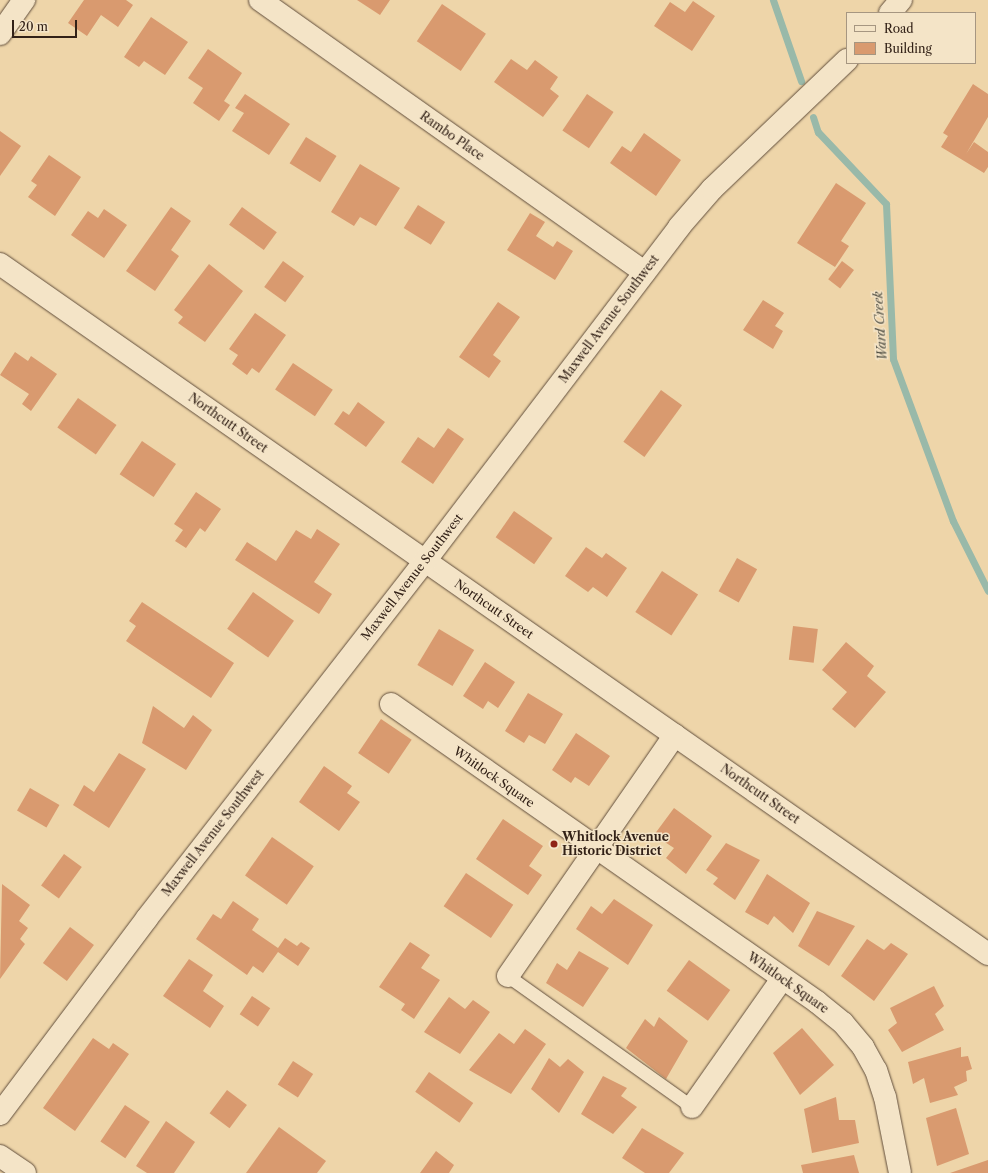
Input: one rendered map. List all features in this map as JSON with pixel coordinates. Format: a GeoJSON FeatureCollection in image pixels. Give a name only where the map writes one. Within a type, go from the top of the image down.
{"type":"FeatureCollection","features":[{"type":"Feature","properties":{"kind":"street"},"geometry":{"type":"LineString","coordinates":[[0,34],[24,0]]}},
{"type":"Feature","properties":{"kind":"street","name":"Rambo Place"},"geometry":{"type":"LineString","coordinates":[[260,0],[644,272]]}},
{"type":"Feature","properties":{"kind":"street"},"geometry":{"type":"LineString","coordinates":[[891,12],[901,0]]}},
{"type":"Feature","properties":{"kind":"street","name":"Maxwell Avenue Southwest"},"geometry":{"type":"LineString","coordinates":[[0,1114],[146,918],[426,561],[644,272],[712,188],[846,61]]}},
{"type":"Feature","properties":{"kind":"street","name":"Northcutt Street"},"geometry":{"type":"LineString","coordinates":[[0,264],[988,954]]}},
{"type":"Feature","properties":{"kind":"street","name":"Whitlock Square"},"geometry":{"type":"LineString","coordinates":[[391,704],[782,979],[818,1002],[843,1023],[863,1047],[876,1070],[885,1097],[900,1173]]}},
{"type":"Feature","properties":{"kind":"street"},"geometry":{"type":"LineString","coordinates":[[508,976],[598,849],[676,735]]}},
{"type":"Feature","properties":{"kind":"street"},"geometry":{"type":"LineString","coordinates":[[692,1107],[782,979]]}},
{"type":"Feature","properties":{"kind":"street"},"geometry":{"type":"LineString","coordinates":[[0,1156],[24,1173]]}},
{"type":"Feature","properties":{"kind":"lane"},"geometry":{"type":"LineString","coordinates":[[508,976],[692,1107]]}},
{"type":"Feature","properties":{"kind":"building"},"geometry":{"type":"Polygon","coordinates":[[[84,0],[126,0],[133,5],[118,27],[101,15],[87,36],[68,23],[84,0]]]}},
{"type":"Feature","properties":{"kind":"building"},"geometry":{"type":"Polygon","coordinates":[[[357,0],[390,0],[380,15],[357,0]]]}},
{"type":"Feature","properties":{"kind":"building"},"geometry":{"type":"Polygon","coordinates":[[[693,1],[715,16],[692,51],[654,26],[670,2],[685,12],[693,1]]]}},
{"type":"Feature","properties":{"kind":"building"},"geometry":{"type":"Polygon","coordinates":[[[442,4],[486,34],[461,71],[417,41],[442,4]]]}},
{"type":"Feature","properties":{"kind":"building"},"geometry":{"type":"Polygon","coordinates":[[[151,17],[188,42],[165,75],[144,61],[139,67],[124,57],[151,17]]]}},
{"type":"Feature","properties":{"kind":"building"},"geometry":{"type":"Polygon","coordinates":[[[208,49],[242,73],[224,101],[230,105],[219,121],[193,103],[203,88],[188,78],[208,49]]]}},
{"type":"Feature","properties":{"kind":"building"},"geometry":{"type":"Polygon","coordinates":[[[511,59],[527,70],[535,60],[558,77],[550,89],[559,96],[543,117],[494,82],[511,59]]]}},
{"type":"Feature","properties":{"kind":"building"},"geometry":{"type":"Polygon","coordinates":[[[973,84],[988,94],[988,117],[966,154],[974,142],[988,152],[988,167],[984,173],[941,147],[948,136],[943,133],[973,84]]]}},
{"type":"Feature","properties":{"kind":"building"},"geometry":{"type":"Polygon","coordinates":[[[245,94],[290,124],[269,155],[232,131],[244,113],[235,108],[245,94]]]}},
{"type":"Feature","properties":{"kind":"building"},"geometry":{"type":"Polygon","coordinates":[[[587,94],[614,112],[589,148],[562,130],[587,94]]]}},
{"type":"Feature","properties":{"kind":"building"},"geometry":{"type":"Polygon","coordinates":[[[0,131],[21,146],[0,176],[0,131]]]}},
{"type":"Feature","properties":{"kind":"building"},"geometry":{"type":"Polygon","coordinates":[[[644,133],[681,160],[656,196],[610,163],[622,146],[631,152],[644,133]]]}},
{"type":"Feature","properties":{"kind":"building"},"geometry":{"type":"Polygon","coordinates":[[[306,137],[337,156],[320,182],[290,163],[306,137]]]}},
{"type":"Feature","properties":{"kind":"building"},"geometry":{"type":"Polygon","coordinates":[[[49,155],[81,177],[55,216],[28,197],[37,185],[31,181],[49,155]]]}},
{"type":"Feature","properties":{"kind":"building"},"geometry":{"type":"Polygon","coordinates":[[[360,164],[400,188],[376,226],[360,217],[354,226],[331,212],[360,164]]]}},
{"type":"Feature","properties":{"kind":"building"},"geometry":{"type":"Polygon","coordinates":[[[836,183],[866,203],[841,241],[849,246],[835,267],[797,243],[836,183]]]}},
{"type":"Feature","properties":{"kind":"building"},"geometry":{"type":"Polygon","coordinates":[[[418,205],[445,222],[431,245],[404,228],[418,205]]]}},
{"type":"Feature","properties":{"kind":"building"},"geometry":{"type":"Polygon","coordinates":[[[171,207],[191,221],[171,250],[179,256],[155,291],[126,271],[171,207]]]}},
{"type":"Feature","properties":{"kind":"building"},"geometry":{"type":"Polygon","coordinates":[[[242,207],[277,232],[264,250],[229,225],[242,207]]]}},
{"type":"Feature","properties":{"kind":"building"},"geometry":{"type":"Polygon","coordinates":[[[104,209],[127,225],[104,258],[71,235],[88,211],[98,218],[104,209]]]}},
{"type":"Feature","properties":{"kind":"building"},"geometry":{"type":"Polygon","coordinates":[[[530,213],[545,222],[536,236],[553,247],[557,241],[573,251],[555,280],[507,250],[530,213]]]}},
{"type":"Feature","properties":{"kind":"building"},"geometry":{"type":"Polygon","coordinates":[[[283,261],[304,276],[285,302],[264,287],[283,261]]]}},
{"type":"Feature","properties":{"kind":"building"},"geometry":{"type":"Polygon","coordinates":[[[842,261],[854,270],[840,288],[828,279],[842,261]]]}},
{"type":"Feature","properties":{"kind":"building"},"geometry":{"type":"Polygon","coordinates":[[[209,264],[243,291],[205,342],[178,323],[183,317],[174,310],[209,264]]]}},
{"type":"Feature","properties":{"kind":"building"},"geometry":{"type":"Polygon","coordinates":[[[763,300],[784,313],[775,326],[783,331],[773,349],[743,330],[763,300]]]}},
{"type":"Feature","properties":{"kind":"building"},"geometry":{"type":"Polygon","coordinates":[[[498,302],[520,317],[493,355],[501,361],[489,378],[459,357],[498,302]]]}},
{"type":"Feature","properties":{"kind":"building"},"geometry":{"type":"Polygon","coordinates":[[[255,313],[286,335],[259,373],[252,368],[247,375],[232,364],[238,355],[229,349],[255,313]]]}},
{"type":"Feature","properties":{"kind":"building"},"geometry":{"type":"Polygon","coordinates":[[[15,352],[28,361],[31,356],[57,374],[31,411],[22,404],[29,394],[0,375],[15,352]]]}},
{"type":"Feature","properties":{"kind":"building"},"geometry":{"type":"Polygon","coordinates":[[[293,363],[333,390],[315,416],[275,390],[293,363]]]}},
{"type":"Feature","properties":{"kind":"building"},"geometry":{"type":"Polygon","coordinates":[[[661,390],[682,405],[644,457],[623,442],[661,390]]]}},
{"type":"Feature","properties":{"kind":"building"},"geometry":{"type":"Polygon","coordinates":[[[78,398],[117,425],[96,454],[57,427],[78,398]]]}},
{"type":"Feature","properties":{"kind":"building"},"geometry":{"type":"Polygon","coordinates":[[[358,402],[385,422],[366,447],[334,424],[343,411],[349,415],[358,402]]]}},
{"type":"Feature","properties":{"kind":"building"},"geometry":{"type":"Polygon","coordinates":[[[448,428],[464,439],[433,484],[401,462],[418,437],[434,448],[448,428]]]}},
{"type":"Feature","properties":{"kind":"building"},"geometry":{"type":"Polygon","coordinates":[[[142,441],[176,464],[154,497],[120,474],[142,441]]]}},
{"type":"Feature","properties":{"kind":"building"},"geometry":{"type":"Polygon","coordinates":[[[196,492],[221,509],[205,532],[200,528],[186,548],[175,541],[183,530],[174,524],[196,492]]]}},
{"type":"Feature","properties":{"kind":"building"},"geometry":{"type":"Polygon","coordinates":[[[514,511],[553,538],[534,564],[496,537],[514,511]]]}},
{"type":"Feature","properties":{"kind":"building"},"geometry":{"type":"Polygon","coordinates":[[[317,529],[340,544],[314,582],[332,594],[319,614],[235,560],[247,542],[276,561],[296,530],[311,539],[317,529]]]}},
{"type":"Feature","properties":{"kind":"building"},"geometry":{"type":"Polygon","coordinates":[[[586,547],[602,558],[606,553],[627,568],[607,597],[593,587],[588,592],[565,576],[586,547]]]}},
{"type":"Feature","properties":{"kind":"building"},"geometry":{"type":"Polygon","coordinates":[[[737,558],[757,569],[739,602],[719,591],[737,558]]]}},
{"type":"Feature","properties":{"kind":"building"},"geometry":{"type":"Polygon","coordinates":[[[662,571],[698,594],[671,636],[635,612],[662,571]]]}},
{"type":"Feature","properties":{"kind":"building"},"geometry":{"type":"Polygon","coordinates":[[[253,592],[294,621],[268,658],[227,629],[253,592]]]}},
{"type":"Feature","properties":{"kind":"building"},"geometry":{"type":"Polygon","coordinates":[[[142,602],[234,663],[211,698],[126,641],[136,626],[129,621],[142,602]]]}},
{"type":"Feature","properties":{"kind":"building"},"geometry":{"type":"Polygon","coordinates":[[[793,626],[818,629],[814,663],[789,660],[793,626]]]}},
{"type":"Feature","properties":{"kind":"building"},"geometry":{"type":"Polygon","coordinates":[[[439,629],[474,650],[453,686],[417,665],[439,629]]]}},
{"type":"Feature","properties":{"kind":"building"},"geometry":{"type":"Polygon","coordinates":[[[846,642],[874,666],[867,676],[886,692],[855,728],[832,709],[847,692],[822,670],[846,642]]]}},
{"type":"Feature","properties":{"kind":"building"},"geometry":{"type":"Polygon","coordinates":[[[485,662],[515,682],[498,708],[488,701],[483,709],[463,696],[485,662]]]}},
{"type":"Feature","properties":{"kind":"building"},"geometry":{"type":"Polygon","coordinates":[[[528,693],[563,714],[545,744],[529,735],[524,743],[505,731],[528,693]]]}},
{"type":"Feature","properties":{"kind":"building"},"geometry":{"type":"Polygon","coordinates":[[[153,706],[184,728],[193,715],[212,730],[186,770],[142,743],[153,706]]]}},
{"type":"Feature","properties":{"kind":"building"},"geometry":{"type":"Polygon","coordinates":[[[381,719],[412,740],[389,774],[358,753],[381,719]]]}},
{"type":"Feature","properties":{"kind":"building"},"geometry":{"type":"Polygon","coordinates":[[[576,733],[610,756],[589,786],[575,777],[571,783],[552,770],[576,733]]]}},
{"type":"Feature","properties":{"kind":"building"},"geometry":{"type":"Polygon","coordinates":[[[119,753],[146,769],[109,828],[73,805],[84,785],[94,792],[119,753]]]}},
{"type":"Feature","properties":{"kind":"building"},"geometry":{"type":"Polygon","coordinates":[[[324,766],[352,786],[347,793],[360,802],[339,831],[299,802],[324,766]]]}},
{"type":"Feature","properties":{"kind":"building"},"geometry":{"type":"Polygon","coordinates":[[[30,788],[59,805],[46,828],[17,811],[30,788]]]}},
{"type":"Feature","properties":{"kind":"building"},"geometry":{"type":"Polygon","coordinates":[[[674,808],[712,836],[686,874],[666,858],[674,848],[654,835],[674,808]]]}},
{"type":"Feature","properties":{"kind":"building"},"geometry":{"type":"Polygon","coordinates":[[[503,819],[543,846],[529,866],[542,875],[528,895],[476,859],[503,819]]]}},
{"type":"Feature","properties":{"kind":"building"},"geometry":{"type":"Polygon","coordinates":[[[272,837],[314,866],[287,905],[245,876],[272,837]]]}},
{"type":"Feature","properties":{"kind":"building"},"geometry":{"type":"Polygon","coordinates":[[[726,843],[760,860],[735,900],[713,884],[718,878],[706,870],[726,843]]]}},
{"type":"Feature","properties":{"kind":"building"},"geometry":{"type":"Polygon","coordinates":[[[64,854],[82,867],[59,898],[41,886],[64,854]]]}},
{"type":"Feature","properties":{"kind":"building"},"geometry":{"type":"Polygon","coordinates":[[[466,873],[513,905],[491,938],[444,906],[466,873]]]}},
{"type":"Feature","properties":{"kind":"building"},"geometry":{"type":"Polygon","coordinates":[[[767,874],[810,903],[793,933],[774,916],[768,925],[745,912],[767,874]]]}},
{"type":"Feature","properties":{"kind":"building"},"geometry":{"type":"Polygon","coordinates":[[[2,884],[30,905],[19,921],[28,928],[20,939],[25,944],[0,979],[2,884]]]}},
{"type":"Feature","properties":{"kind":"building"},"geometry":{"type":"Polygon","coordinates":[[[614,899],[653,925],[628,965],[576,929],[591,906],[602,914],[614,899]]]}},
{"type":"Feature","properties":{"kind":"building"},"geometry":{"type":"Polygon","coordinates":[[[233,901],[259,919],[252,930],[278,948],[285,938],[297,946],[301,942],[310,948],[298,966],[278,952],[263,973],[253,966],[247,975],[196,939],[213,914],[221,919],[233,901]]]}},
{"type":"Feature","properties":{"kind":"building"},"geometry":{"type":"Polygon","coordinates":[[[817,911],[855,926],[829,966],[798,946],[817,911]]]}},
{"type":"Feature","properties":{"kind":"building"},"geometry":{"type":"Polygon","coordinates":[[[70,927],[94,945],[67,981],[43,963],[70,927]]]}},
{"type":"Feature","properties":{"kind":"building"},"geometry":{"type":"Polygon","coordinates":[[[867,939],[884,950],[891,943],[908,954],[874,1001],[841,976],[867,939]]]}},
{"type":"Feature","properties":{"kind":"building"},"geometry":{"type":"Polygon","coordinates":[[[410,942],[430,955],[421,968],[440,980],[414,1019],[401,1010],[405,1004],[379,987],[410,942]]]}},
{"type":"Feature","properties":{"kind":"building"},"geometry":{"type":"Polygon","coordinates":[[[579,951],[609,968],[583,1007],[546,983],[557,963],[567,970],[579,951]]]}},
{"type":"Feature","properties":{"kind":"building"},"geometry":{"type":"Polygon","coordinates":[[[189,959],[213,975],[203,991],[224,1006],[210,1028],[163,996],[189,959]]]}},
{"type":"Feature","properties":{"kind":"building"},"geometry":{"type":"Polygon","coordinates":[[[689,960],[730,990],[708,1021],[667,991],[689,960]]]}},
{"type":"Feature","properties":{"kind":"building"},"geometry":{"type":"Polygon","coordinates":[[[934,986],[944,1006],[935,1014],[944,1030],[902,1052],[888,1030],[897,1023],[890,1008],[934,986]]]}},
{"type":"Feature","properties":{"kind":"building"},"geometry":{"type":"Polygon","coordinates":[[[252,996],[270,1008],[258,1027],[240,1014],[252,996]]]}},
{"type":"Feature","properties":{"kind":"building"},"geometry":{"type":"Polygon","coordinates":[[[449,997],[465,1009],[473,1000],[490,1012],[460,1054],[424,1032],[449,997]]]}},
{"type":"Feature","properties":{"kind":"building"},"geometry":{"type":"Polygon","coordinates":[[[659,1017],[688,1041],[666,1079],[626,1048],[645,1019],[654,1027],[659,1017]]]}},
{"type":"Feature","properties":{"kind":"building"},"geometry":{"type":"Polygon","coordinates":[[[802,1028],[834,1065],[800,1095],[773,1053],[802,1028]]]}},
{"type":"Feature","properties":{"kind":"building"},"geometry":{"type":"Polygon","coordinates":[[[525,1029],[546,1044],[511,1094],[469,1070],[499,1033],[514,1044],[525,1029]]]}},
{"type":"Feature","properties":{"kind":"building"},"geometry":{"type":"Polygon","coordinates":[[[93,1038],[109,1049],[113,1043],[129,1054],[75,1131],[43,1108],[93,1038]]]}},
{"type":"Feature","properties":{"kind":"building"},"geometry":{"type":"Polygon","coordinates":[[[961,1047],[961,1057],[968,1056],[972,1069],[966,1071],[967,1081],[954,1087],[958,1095],[930,1103],[924,1078],[913,1084],[908,1062],[961,1047]]]}},
{"type":"Feature","properties":{"kind":"building"},"geometry":{"type":"Polygon","coordinates":[[[549,1058],[560,1067],[568,1059],[584,1072],[559,1113],[531,1089],[549,1058]]]}},
{"type":"Feature","properties":{"kind":"building"},"geometry":{"type":"Polygon","coordinates":[[[293,1061],[313,1074],[298,1098],[278,1084],[293,1061]]]}},
{"type":"Feature","properties":{"kind":"building"},"geometry":{"type":"Polygon","coordinates":[[[429,1072],[473,1103],[459,1123],[415,1092],[429,1072]]]}},
{"type":"Feature","properties":{"kind":"building"},"geometry":{"type":"Polygon","coordinates":[[[603,1076],[627,1088],[621,1096],[637,1107],[613,1134],[581,1114],[603,1076]]]}},
{"type":"Feature","properties":{"kind":"building"},"geometry":{"type":"Polygon","coordinates":[[[227,1090],[247,1105],[230,1128],[210,1113],[227,1090]]]}},
{"type":"Feature","properties":{"kind":"building"},"geometry":{"type":"Polygon","coordinates":[[[836,1097],[839,1120],[855,1120],[859,1143],[812,1153],[804,1109],[836,1097]]]}},
{"type":"Feature","properties":{"kind":"building"},"geometry":{"type":"Polygon","coordinates":[[[125,1105],[150,1122],[125,1158],[100,1141],[125,1105]]]}},
{"type":"Feature","properties":{"kind":"building"},"geometry":{"type":"Polygon","coordinates":[[[956,1108],[969,1154],[937,1166],[926,1118],[956,1108]]]}},
{"type":"Feature","properties":{"kind":"building"},"geometry":{"type":"Polygon","coordinates":[[[166,1121],[195,1142],[174,1173],[147,1173],[136,1166],[166,1121]]]}},
{"type":"Feature","properties":{"kind":"building"},"geometry":{"type":"Polygon","coordinates":[[[279,1127],[326,1161],[317,1173],[246,1173],[279,1127]]]}},
{"type":"Feature","properties":{"kind":"building"},"geometry":{"type":"Polygon","coordinates":[[[642,1128],[684,1153],[669,1173],[645,1173],[622,1158],[642,1128]]]}},
{"type":"Feature","properties":{"kind":"building"},"geometry":{"type":"Polygon","coordinates":[[[436,1151],[454,1165],[449,1173],[420,1173],[436,1151]]]}},
{"type":"Feature","properties":{"kind":"building"},"geometry":{"type":"Polygon","coordinates":[[[854,1155],[859,1173],[803,1173],[801,1165],[854,1155]]]}},
{"type":"Feature","properties":{"kind":"building"},"geometry":{"type":"Polygon","coordinates":[[[988,1160],[988,1173],[950,1173],[988,1160]]]}},
{"type":"Feature","properties":{"kind":"waterway","name":"Ward Creek"},"geometry":{"type":"LineString","coordinates":[[773,0],[801,81]]}},
{"type":"Feature","properties":{"kind":"waterway","name":"Ward Creek"},"geometry":{"type":"LineString","coordinates":[[813,117],[818,132],[886,204],[893,359],[953,521],[988,591]]}},
{"type":"Feature","properties":{"kind":"place","name":"Whitlock Avenue Historic District"},"geometry":{"type":"Point","coordinates":[554,844]}}]}
